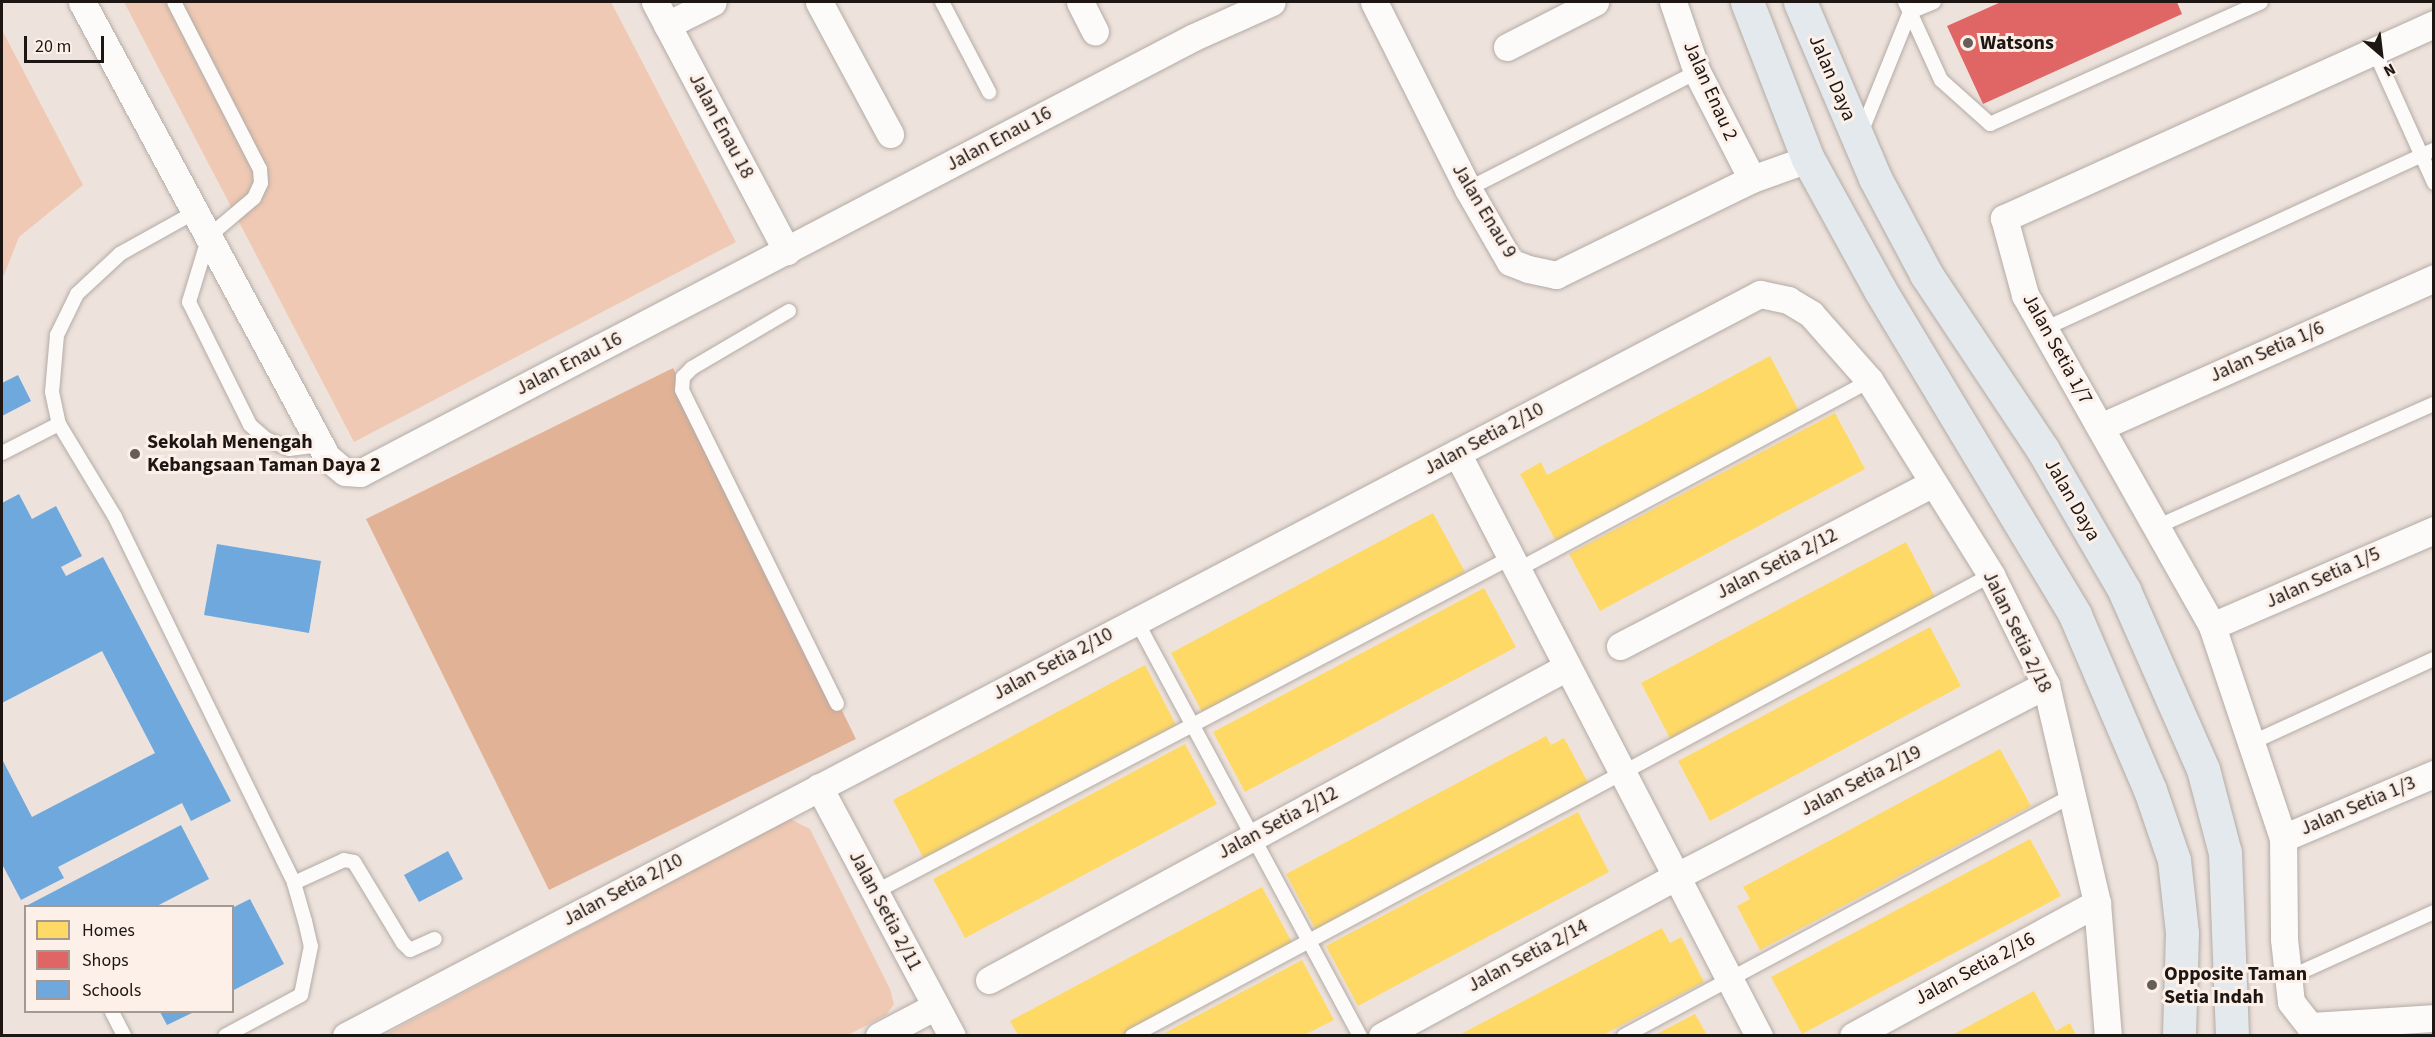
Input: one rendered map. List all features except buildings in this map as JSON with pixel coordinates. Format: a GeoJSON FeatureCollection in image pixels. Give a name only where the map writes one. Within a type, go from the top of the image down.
{"type":"FeatureCollection","features":[{"type":"Feature","properties":{"kind":"main road"},"geometry":{"type":"LineString","coordinates":[[1747,2],[1808,159],[1880,290],[2075,615],[2150,790],[2174,860],[2182,933],[2200,1035]]}},
{"type":"Feature","properties":{"kind":"main road","name":"Jalan Daya"},"geometry":{"type":"LineString","coordinates":[[1800,2],[1858,141],[1926,274],[2043,450],[2124,590],[2203,769],[2225,854],[2232,1035]]}},
{"type":"Feature","properties":{"kind":"main road"},"geometry":{"type":"LineString","coordinates":[[2179,1035],[2182,933]]}},
{"type":"Feature","properties":{"kind":"main road"},"geometry":{"type":"LineString","coordinates":[[2229,988],[2257,1035]]}},
{"type":"Feature","properties":{"kind":"street","name":"Jalan Enau 16"},"geometry":{"type":"LineString","coordinates":[[82,2],[327,457],[345,472],[360,473],[1194,37],[1272,2]]}},
{"type":"Feature","properties":{"kind":"street"},"geometry":{"type":"LineString","coordinates":[[661,13],[713,2]]}},
{"type":"Feature","properties":{"kind":"street"},"geometry":{"type":"LineString","coordinates":[[819,2],[890,134]]}},
{"type":"Feature","properties":{"kind":"street"},"geometry":{"type":"LineString","coordinates":[[1080,2],[1095,31]]}},
{"type":"Feature","properties":{"kind":"street","name":"Jalan Enau 9"},"geometry":{"type":"LineString","coordinates":[[1374,2],[1468,189],[1510,262],[1556,275],[1752,179],[1808,159]]}},
{"type":"Feature","properties":{"kind":"street"},"geometry":{"type":"LineString","coordinates":[[1507,47],[1595,2]]}},
{"type":"Feature","properties":{"kind":"street","name":"Jalan Enau 2"},"geometry":{"type":"LineString","coordinates":[[1673,2],[1697,72],[1752,179]]}},
{"type":"Feature","properties":{"kind":"street","name":"Jalan Enau 18"},"geometry":{"type":"LineString","coordinates":[[661,13],[787,251]]}},
{"type":"Feature","properties":{"kind":"street","name":"Jalan Setia 1/7"},"geometry":{"type":"LineString","coordinates":[[2433,24],[2004,218],[2025,295],[2212,626],[2283,838],[2284,939],[2291,1002],[2310,1026],[2433,1018]]}},
{"type":"Feature","properties":{"kind":"street","name":"Jalan Setia 1/6"},"geometry":{"type":"LineString","coordinates":[[2100,427],[2433,278]]}},
{"type":"Feature","properties":{"kind":"street","name":"Jalan Setia 2/18"},"geometry":{"type":"LineString","coordinates":[[1760,294],[1788,300],[1811,314],[1870,381],[1991,575],[2046,685],[2097,903],[2108,1035]]}},
{"type":"Feature","properties":{"kind":"street","name":"Jalan Setia 2/10"},"geometry":{"type":"LineString","coordinates":[[346,1035],[1760,294]]}},
{"type":"Feature","properties":{"kind":"street"},"geometry":{"type":"LineString","coordinates":[[1457,453],[1728,980],[1759,1035]]}},
{"type":"Feature","properties":{"kind":"street","name":"Jalan Setia 2/12"},"geometry":{"type":"LineString","coordinates":[[1620,646],[1933,483]]}},
{"type":"Feature","properties":{"kind":"street","name":"Jalan Setia 1/5"},"geometry":{"type":"LineString","coordinates":[[2212,626],[2433,530]]}},
{"type":"Feature","properties":{"kind":"street","name":"Jalan Setia 2/12"},"geometry":{"type":"LineString","coordinates":[[989,980],[1567,667]]}},
{"type":"Feature","properties":{"kind":"street","name":"Jalan Setia 2/19"},"geometry":{"type":"LineString","coordinates":[[1675,877],[2046,685]]}},
{"type":"Feature","properties":{"kind":"street","name":"Jalan Setia 1/3"},"geometry":{"type":"LineString","coordinates":[[2283,838],[2433,774]]}},
{"type":"Feature","properties":{"kind":"street","name":"Jalan Setia 2/11"},"geometry":{"type":"LineString","coordinates":[[819,787],[952,1035]]}},
{"type":"Feature","properties":{"kind":"street","name":"Jalan Setia 2/14"},"geometry":{"type":"LineString","coordinates":[[1382,1035],[1675,877]]}},
{"type":"Feature","properties":{"kind":"street","name":"Jalan Setia 2/16"},"geometry":{"type":"LineString","coordinates":[[1853,1035],[2097,903]]}},
{"type":"Feature","properties":{"kind":"street"},"geometry":{"type":"LineString","coordinates":[[879,1035],[936,1006]]}},
{"type":"Feature","properties":{"kind":"lane"},"geometry":{"type":"LineString","coordinates":[[174,2],[260,169],[261,183],[254,198],[209,236],[189,302],[250,425],[266,439],[289,449],[321,445]]}},
{"type":"Feature","properties":{"kind":"lane"},"geometry":{"type":"LineString","coordinates":[[942,2],[989,92]]}},
{"type":"Feature","properties":{"kind":"lane"},"geometry":{"type":"LineString","coordinates":[[1907,7],[1934,2]]}},
{"type":"Feature","properties":{"kind":"lane"},"geometry":{"type":"LineString","coordinates":[[1907,7],[1941,81],[1990,124],[2261,2]]}},
{"type":"Feature","properties":{"kind":"lane"},"geometry":{"type":"LineString","coordinates":[[1858,141],[1907,7]]}},
{"type":"Feature","properties":{"kind":"lane"},"geometry":{"type":"LineString","coordinates":[[2374,51],[2427,152],[2433,183]]}},
{"type":"Feature","properties":{"kind":"lane"},"geometry":{"type":"LineString","coordinates":[[1468,189],[1697,72]]}},
{"type":"Feature","properties":{"kind":"lane"},"geometry":{"type":"LineString","coordinates":[[2044,329],[2427,152]]}},
{"type":"Feature","properties":{"kind":"lane"},"geometry":{"type":"LineString","coordinates":[[195,212],[120,254],[77,294],[57,335],[52,392],[59,424],[115,518],[294,883],[311,946],[301,995],[225,1035]]}},
{"type":"Feature","properties":{"kind":"lane"},"geometry":{"type":"LineString","coordinates":[[789,311],[692,368],[682,377],[682,390],[837,704]]}},
{"type":"Feature","properties":{"kind":"lane"},"geometry":{"type":"LineString","coordinates":[[875,891],[1191,723],[1514,564],[1870,381]]}},
{"type":"Feature","properties":{"kind":"lane"},"geometry":{"type":"LineString","coordinates":[[2156,527],[2433,404]]}},
{"type":"Feature","properties":{"kind":"lane"},"geometry":{"type":"LineString","coordinates":[[2,453],[59,424]]}},
{"type":"Feature","properties":{"kind":"lane"},"geometry":{"type":"LineString","coordinates":[[1132,1035],[1991,575]]}},
{"type":"Feature","properties":{"kind":"lane"},"geometry":{"type":"LineString","coordinates":[[1136,620],[1360,1035]]}},
{"type":"Feature","properties":{"kind":"lane"},"geometry":{"type":"LineString","coordinates":[[2251,743],[2433,659]]}},
{"type":"Feature","properties":{"kind":"lane"},"geometry":{"type":"LineString","coordinates":[[1624,1035],[2073,795]]}},
{"type":"Feature","properties":{"kind":"lane"},"geometry":{"type":"LineString","coordinates":[[294,883],[344,860],[354,862],[403,943],[410,950],[435,939]]}},
{"type":"Feature","properties":{"kind":"lane"},"geometry":{"type":"LineString","coordinates":[[2290,977],[2433,912]]}},
{"type":"Feature","properties":{"kind":"lane"},"geometry":{"type":"LineString","coordinates":[[113,1013],[124,1035]]}},
{"type":"Feature","properties":{"kind":"shaded area"},"geometry":{"type":"Polygon","coordinates":[[[124,2],[611,2],[736,242],[354,442],[124,2]]]}},
{"type":"Feature","properties":{"kind":"shaded area"},"geometry":{"type":"Polygon","coordinates":[[[2,30],[83,185],[19,237],[2,280],[2,30]]]}},
{"type":"Feature","properties":{"kind":"shaded area"},"geometry":{"type":"Polygon","coordinates":[[[673,368],[856,739],[549,890],[366,519],[673,368]]]}},
{"type":"Feature","properties":{"kind":"shaded area"},"geometry":{"type":"Polygon","coordinates":[[[790,819],[810,829],[890,989],[894,1004],[886,1015],[846,1036],[384,1035],[790,819]]]}},
{"type":"Feature","properties":{"kind":"place","name":"Watsons"},"geometry":{"type":"Point","coordinates":[1968,43]}},
{"type":"Feature","properties":{"kind":"place","name":"Sekolah Menengah Kebangsaan Taman Daya 2"},"geometry":{"type":"Point","coordinates":[135,454]}},
{"type":"Feature","properties":{"kind":"place","name":"Opposite Taman Setia Indah"},"geometry":{"type":"Point","coordinates":[2152,985]}}]}
